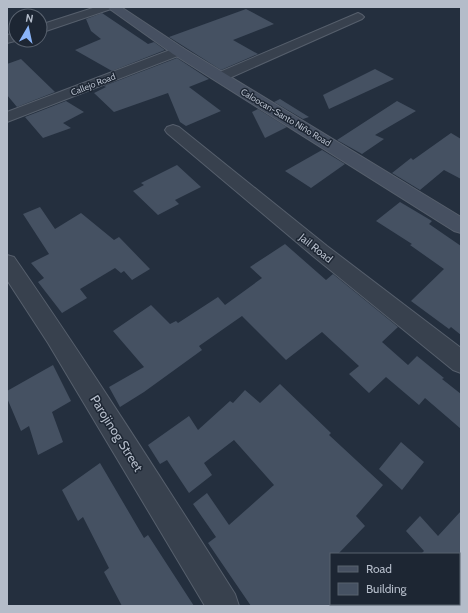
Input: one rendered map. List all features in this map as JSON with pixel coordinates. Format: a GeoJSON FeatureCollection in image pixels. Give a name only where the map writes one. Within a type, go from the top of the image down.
{"type":"FeatureCollection","features":[{"type":"Feature","properties":{"kind":"street"},"geometry":{"type":"LineString","coordinates":[[48,26],[107,7]]}},
{"type":"Feature","properties":{"kind":"street","name":"Caloocan-Santo Niño Road"},"geometry":{"type":"LineString","coordinates":[[113,7],[178,51],[461,226]]}},
{"type":"Feature","properties":{"kind":"street"},"geometry":{"type":"LineString","coordinates":[[220,77],[358,17]]}},
{"type":"Feature","properties":{"kind":"street","name":"Callejo Road"},"geometry":{"type":"LineString","coordinates":[[7,117],[178,51]]}},
{"type":"Feature","properties":{"kind":"street","name":"Jail Road"},"geometry":{"type":"LineString","coordinates":[[173,130],[320,251],[461,362]]}},
{"type":"Feature","properties":{"kind":"street","name":"Parojinog Street"},"geometry":{"type":"LineString","coordinates":[[8,265],[56,336],[223,606]]}},
{"type":"Feature","properties":{"kind":"building"},"geometry":{"type":"Polygon","coordinates":[[[246,9],[274,24],[233,40],[258,54],[221,70],[169,37],[246,9]]]}},
{"type":"Feature","properties":{"kind":"building"},"geometry":{"type":"Polygon","coordinates":[[[102,13],[148,44],[154,42],[165,50],[112,71],[75,50],[101,39],[91,31],[86,19],[102,13]]]}},
{"type":"Feature","properties":{"kind":"building"},"geometry":{"type":"Polygon","coordinates":[[[177,58],[209,79],[189,87],[221,111],[186,126],[180,122],[168,93],[114,112],[94,93],[106,87],[104,86],[177,58]]]}},
{"type":"Feature","properties":{"kind":"building"},"geometry":{"type":"Polygon","coordinates":[[[21,59],[55,92],[17,107],[7,95],[7,64],[21,59]]]}},
{"type":"Feature","properties":{"kind":"building"},"geometry":{"type":"Polygon","coordinates":[[[375,69],[394,79],[329,109],[323,95],[375,69]]]}},
{"type":"Feature","properties":{"kind":"building"},"geometry":{"type":"Polygon","coordinates":[[[280,99],[309,117],[303,119],[274,102],[280,99]]]}},
{"type":"Feature","properties":{"kind":"building"},"geometry":{"type":"Polygon","coordinates":[[[66,101],[84,112],[63,123],[71,128],[43,138],[25,117],[66,101]]]}},
{"type":"Feature","properties":{"kind":"building"},"geometry":{"type":"Polygon","coordinates":[[[397,101],[416,111],[375,135],[384,139],[362,154],[337,140],[397,101]]]}},
{"type":"Feature","properties":{"kind":"building"},"geometry":{"type":"Polygon","coordinates":[[[258,109],[287,127],[265,138],[252,112],[258,109]]]}},
{"type":"Feature","properties":{"kind":"building"},"geometry":{"type":"Polygon","coordinates":[[[451,133],[461,139],[461,179],[444,170],[420,190],[392,173],[411,158],[413,160],[451,133]]]}},
{"type":"Feature","properties":{"kind":"building"},"geometry":{"type":"Polygon","coordinates":[[[322,150],[345,164],[311,188],[285,171],[322,150]]]}},
{"type":"Feature","properties":{"kind":"building"},"geometry":{"type":"Polygon","coordinates":[[[177,165],[201,187],[175,200],[179,204],[158,215],[133,191],[144,185],[141,183],[177,165]]]}},
{"type":"Feature","properties":{"kind":"building"},"geometry":{"type":"Polygon","coordinates":[[[400,202],[432,221],[429,224],[461,246],[461,335],[451,327],[449,329],[411,301],[444,269],[410,245],[412,244],[376,221],[400,202]]]}},
{"type":"Feature","properties":{"kind":"building"},"geometry":{"type":"Polygon","coordinates":[[[40,207],[55,229],[81,213],[114,240],[119,237],[150,269],[132,280],[124,271],[121,273],[115,268],[80,289],[87,298],[62,313],[38,282],[44,278],[31,263],[49,254],[23,214],[40,207]]]}},
{"type":"Feature","properties":{"kind":"building"},"geometry":{"type":"Polygon","coordinates":[[[285,244],[326,280],[333,274],[398,327],[382,342],[408,365],[417,356],[461,394],[461,429],[425,398],[419,405],[386,377],[369,393],[349,374],[359,366],[322,332],[286,360],[242,316],[199,346],[202,350],[144,392],[120,407],[109,387],[144,367],[113,331],[151,305],[170,324],[176,321],[178,323],[218,297],[225,305],[262,278],[250,267],[285,244]]]}},
{"type":"Feature","properties":{"kind":"building"},"geometry":{"type":"Polygon","coordinates":[[[53,365],[71,401],[52,412],[63,442],[38,455],[29,426],[21,431],[7,398],[7,391],[53,365]]]}},
{"type":"Feature","properties":{"kind":"building"},"geometry":{"type":"Polygon","coordinates":[[[280,384],[331,433],[329,435],[383,485],[356,516],[365,526],[339,553],[330,553],[331,606],[251,606],[208,543],[216,537],[193,504],[207,493],[229,525],[274,485],[234,440],[204,463],[212,475],[189,493],[167,460],[160,464],[148,445],[189,416],[198,430],[230,401],[233,403],[245,390],[260,403],[280,384]]]}},
{"type":"Feature","properties":{"kind":"building"},"geometry":{"type":"Polygon","coordinates":[[[401,442],[424,462],[402,490],[379,469],[401,442]]]}},
{"type":"Feature","properties":{"kind":"building"},"geometry":{"type":"Polygon","coordinates":[[[100,463],[144,538],[148,535],[194,606],[122,606],[104,572],[109,568],[83,517],[78,521],[62,490],[100,463]]]}},
{"type":"Feature","properties":{"kind":"building"},"geometry":{"type":"Polygon","coordinates":[[[461,511],[461,554],[422,553],[424,551],[406,531],[420,516],[438,536],[461,511]]]}}]}
